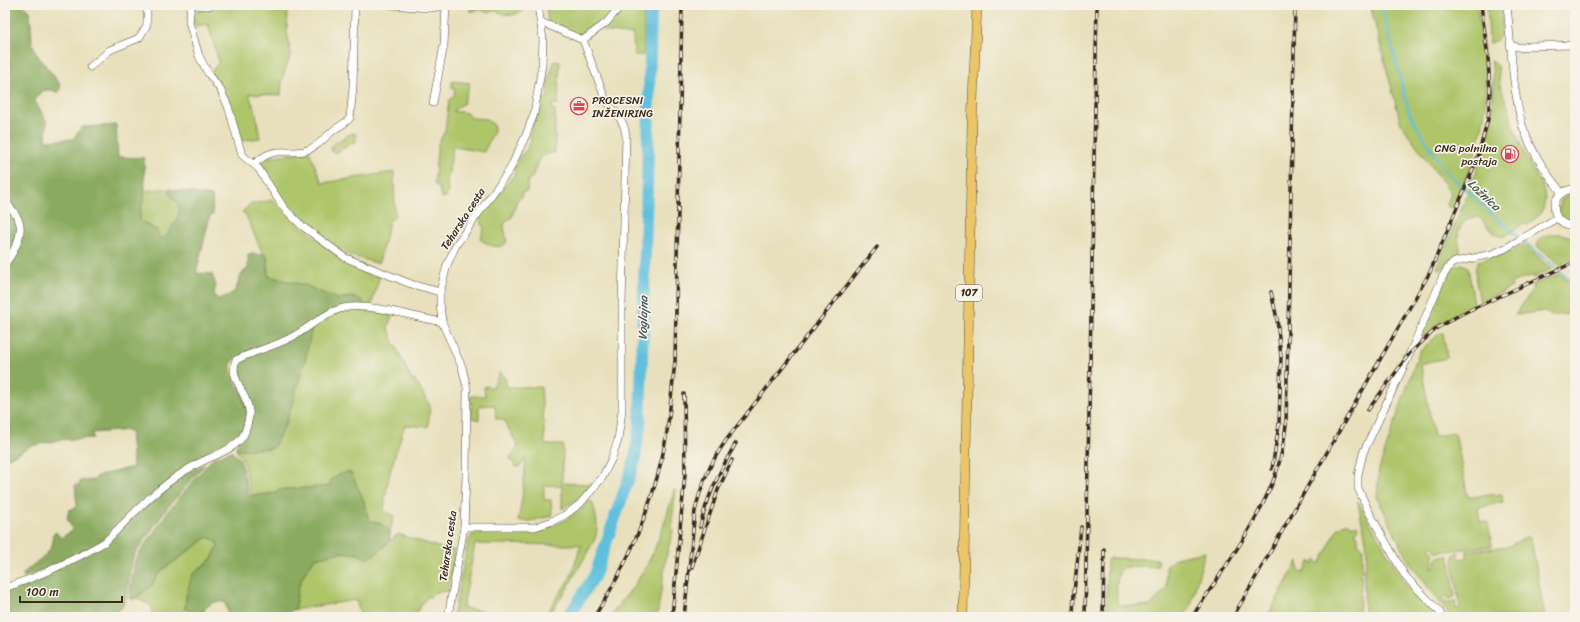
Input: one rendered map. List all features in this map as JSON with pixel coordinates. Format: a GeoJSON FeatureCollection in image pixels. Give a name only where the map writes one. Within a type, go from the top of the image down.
{"type":"FeatureCollection","features":[{"type":"Feature","properties":{"kind":"main road","name":"107"},"geometry":{"type":"LineString","coordinates":[[963,617],[972,132],[977,5]]}},
{"type":"Feature","properties":{"kind":"street"},"geometry":{"type":"LineString","coordinates":[[90,68],[110,50],[139,38],[147,25],[147,5]]}},
{"type":"Feature","properties":{"kind":"street"},"geometry":{"type":"LineString","coordinates":[[191,5],[189,22],[199,56],[208,73],[220,89],[228,106],[242,155],[262,172],[284,208],[302,226],[346,258],[411,284],[440,292]]}},
{"type":"Feature","properties":{"kind":"street"},"geometry":{"type":"LineString","coordinates":[[196,5],[212,5]]}},
{"type":"Feature","properties":{"kind":"street"},"geometry":{"type":"LineString","coordinates":[[254,164],[266,155],[274,152],[303,151],[309,149],[322,141],[350,118],[354,87],[355,5]]}},
{"type":"Feature","properties":{"kind":"street"},"geometry":{"type":"LineString","coordinates":[[392,5],[429,8],[446,5],[444,45],[433,103]]}},
{"type":"Feature","properties":{"kind":"street","name":"Teharska cesta"},"geometry":{"type":"LineString","coordinates":[[448,617],[464,527],[467,388],[462,367],[442,322],[440,292],[447,265],[456,245],[510,169],[534,114],[539,91],[543,46],[538,5]]}},
{"type":"Feature","properties":{"kind":"street"},"geometry":{"type":"LineString","coordinates":[[583,40],[607,22],[621,5]]}},
{"type":"Feature","properties":{"kind":"street"},"geometry":{"type":"LineString","coordinates":[[1507,5],[1513,64],[1523,125],[1543,167],[1562,193]]}},
{"type":"Feature","properties":{"kind":"street"},"geometry":{"type":"LineString","coordinates":[[464,527],[535,527],[565,515],[580,504],[602,478],[611,460],[618,440],[622,410],[622,297],[626,135],[624,126],[618,115],[606,101],[583,40],[541,22]]}},
{"type":"Feature","properties":{"kind":"street"},"geometry":{"type":"LineString","coordinates":[[1511,46],[1525,48],[1527,46],[1575,45]]}},
{"type":"Feature","properties":{"kind":"street"},"geometry":{"type":"LineString","coordinates":[[1575,189],[1569,189],[1562,193],[1554,204],[1554,211],[1557,218],[1567,226],[1575,226]]}},
{"type":"Feature","properties":{"kind":"street"},"geometry":{"type":"LineString","coordinates":[[5,200],[19,220],[20,233],[11,256],[5,264]]}},
{"type":"Feature","properties":{"kind":"street"},"geometry":{"type":"LineString","coordinates":[[1442,617],[1439,611],[1405,576],[1369,512],[1358,488],[1358,475],[1363,453],[1410,353],[1443,276],[1450,265],[1460,260],[1492,254],[1506,248],[1557,218]]}},
{"type":"Feature","properties":{"kind":"street"},"geometry":{"type":"LineString","coordinates":[[5,588],[31,578],[93,549],[104,542],[172,478],[196,464],[237,444],[244,434],[249,412],[234,372],[236,360],[291,338],[322,319],[347,307],[394,311],[442,322]]}},
{"type":"Feature","properties":{"kind":"green space"},"geometry":{"type":"Polygon","coordinates":[[[23,5],[30,11],[32,42],[36,53],[60,84],[60,90],[58,93],[51,90],[42,92],[35,101],[47,122],[46,141],[73,139],[82,127],[116,125],[118,157],[144,158],[145,191],[140,221],[157,230],[159,237],[162,239],[171,229],[179,212],[178,204],[170,195],[170,189],[212,196],[213,215],[210,216],[196,273],[212,274],[216,285],[214,294],[217,299],[232,293],[235,290],[240,278],[248,268],[248,254],[267,255],[268,276],[308,286],[337,299],[351,297],[362,300],[364,305],[350,305],[289,337],[234,359],[231,364],[231,370],[247,411],[243,430],[239,438],[231,445],[186,467],[107,537],[68,559],[24,577],[23,574],[48,552],[53,541],[52,535],[56,532],[61,538],[73,530],[67,518],[69,510],[77,507],[75,485],[80,485],[80,481],[95,480],[97,476],[133,467],[130,430],[92,433],[93,438],[59,440],[31,446],[5,460],[5,268],[14,256],[22,233],[5,197],[5,6],[23,5]]]}},
{"type":"Feature","properties":{"kind":"green space"},"geometry":{"type":"Polygon","coordinates":[[[219,5],[288,5],[287,30],[291,54],[282,80],[281,95],[249,94],[256,114],[260,138],[241,141],[211,72],[219,62],[208,24],[196,26],[192,19],[195,11],[211,10],[219,5]]]}},
{"type":"Feature","properties":{"kind":"green space"},"geometry":{"type":"Polygon","coordinates":[[[478,5],[515,5],[521,9],[522,12],[512,15],[503,14],[497,11],[487,12],[479,9],[470,12],[470,9],[478,5]]]}},
{"type":"Feature","properties":{"kind":"green space"},"geometry":{"type":"Polygon","coordinates":[[[546,5],[618,5],[592,29],[580,34],[574,34],[548,22],[546,5]]]}},
{"type":"Feature","properties":{"kind":"green space"},"geometry":{"type":"Polygon","coordinates":[[[628,5],[644,5],[644,55],[634,55],[633,35],[603,31],[628,5]]]}},
{"type":"Feature","properties":{"kind":"green space"},"geometry":{"type":"Polygon","coordinates":[[[1370,5],[1477,5],[1486,76],[1485,113],[1479,141],[1454,207],[1449,208],[1447,205],[1451,193],[1401,124],[1370,5]]]}},
{"type":"Feature","properties":{"kind":"green space"},"geometry":{"type":"Polygon","coordinates":[[[1487,5],[1500,5],[1502,22],[1499,37],[1490,43],[1489,40],[1487,5]]]}},
{"type":"Feature","properties":{"kind":"green space"},"geometry":{"type":"Polygon","coordinates":[[[1491,60],[1498,67],[1500,85],[1510,112],[1512,123],[1525,155],[1544,192],[1545,199],[1543,210],[1529,225],[1521,225],[1508,235],[1504,236],[1500,236],[1495,233],[1479,217],[1467,220],[1461,225],[1458,233],[1460,253],[1450,259],[1442,269],[1439,269],[1437,266],[1469,192],[1486,139],[1491,113],[1493,86],[1491,60]]]}},
{"type":"Feature","properties":{"kind":"green space"},"geometry":{"type":"Polygon","coordinates":[[[554,61],[560,62],[558,104],[552,105],[552,109],[555,110],[555,153],[542,157],[537,164],[532,178],[528,179],[527,191],[522,193],[522,197],[517,200],[512,217],[505,222],[504,227],[507,242],[504,245],[497,247],[490,245],[480,239],[484,228],[479,218],[492,199],[496,198],[514,175],[515,166],[519,157],[527,149],[531,140],[530,133],[540,99],[548,98],[548,82],[554,61]]]}},
{"type":"Feature","properties":{"kind":"green space"},"geometry":{"type":"Polygon","coordinates":[[[452,81],[470,83],[463,104],[454,110],[454,112],[466,113],[472,118],[486,119],[494,125],[494,131],[484,152],[453,147],[447,183],[448,193],[446,197],[442,198],[440,195],[440,189],[434,184],[438,144],[445,131],[449,100],[454,95],[455,89],[452,88],[452,81]]]}},
{"type":"Feature","properties":{"kind":"green space"},"geometry":{"type":"Polygon","coordinates":[[[352,133],[356,134],[356,141],[336,153],[332,152],[331,148],[333,144],[352,133]]]}},
{"type":"Feature","properties":{"kind":"green space"},"geometry":{"type":"Polygon","coordinates":[[[309,151],[322,183],[394,172],[395,216],[389,222],[379,262],[376,263],[348,255],[326,241],[284,203],[261,163],[267,157],[309,151]]]}},
{"type":"Feature","properties":{"kind":"green space"},"geometry":{"type":"Polygon","coordinates":[[[170,189],[170,195],[179,206],[176,222],[166,237],[162,239],[150,225],[140,221],[145,191],[170,189]]]}},
{"type":"Feature","properties":{"kind":"green space"},"geometry":{"type":"Polygon","coordinates":[[[1569,194],[1575,194],[1575,222],[1565,220],[1559,211],[1561,200],[1569,194]]]}},
{"type":"Feature","properties":{"kind":"green space"},"geometry":{"type":"Polygon","coordinates":[[[274,200],[281,209],[337,255],[381,272],[371,306],[364,305],[351,297],[337,299],[307,286],[268,276],[267,255],[263,254],[246,215],[242,212],[250,204],[274,200]]]}},
{"type":"Feature","properties":{"kind":"green space"},"geometry":{"type":"Polygon","coordinates":[[[5,204],[16,217],[18,229],[15,241],[5,261],[5,204]]]}},
{"type":"Feature","properties":{"kind":"green space"},"geometry":{"type":"Polygon","coordinates":[[[1561,234],[1575,238],[1575,258],[1560,265],[1537,246],[1541,239],[1545,236],[1561,234]]]}},
{"type":"Feature","properties":{"kind":"green space"},"geometry":{"type":"Polygon","coordinates":[[[1524,244],[1551,269],[1533,278],[1533,275],[1511,283],[1512,287],[1480,302],[1475,276],[1478,261],[1505,254],[1524,244]]]}},
{"type":"Feature","properties":{"kind":"green space"},"geometry":{"type":"Polygon","coordinates":[[[1462,264],[1468,267],[1474,304],[1438,324],[1422,338],[1441,289],[1456,266],[1462,264]]]}},
{"type":"Feature","properties":{"kind":"green space"},"geometry":{"type":"Polygon","coordinates":[[[1560,274],[1575,287],[1575,313],[1550,316],[1545,311],[1515,315],[1533,289],[1532,285],[1560,274]]]}},
{"type":"Feature","properties":{"kind":"green space"},"geometry":{"type":"Polygon","coordinates":[[[348,309],[393,313],[388,327],[392,338],[412,381],[415,380],[430,406],[428,427],[405,425],[389,478],[385,499],[384,511],[394,516],[390,531],[381,524],[369,520],[362,496],[331,486],[277,490],[277,493],[251,495],[243,460],[236,450],[273,448],[286,423],[305,361],[312,327],[327,317],[348,309]]]}},
{"type":"Feature","properties":{"kind":"green space"},"geometry":{"type":"Polygon","coordinates":[[[312,327],[305,361],[286,423],[273,448],[236,450],[236,446],[250,422],[238,380],[237,361],[312,327]]]}},
{"type":"Feature","properties":{"kind":"green space"},"geometry":{"type":"Polygon","coordinates":[[[1440,333],[1443,333],[1447,358],[1423,363],[1421,366],[1434,436],[1455,433],[1468,497],[1502,494],[1503,502],[1478,508],[1480,522],[1488,522],[1492,546],[1437,552],[1432,545],[1430,547],[1434,555],[1432,567],[1435,567],[1436,561],[1439,557],[1449,556],[1455,596],[1450,600],[1442,597],[1441,599],[1446,603],[1452,603],[1455,600],[1456,609],[1460,608],[1453,561],[1455,554],[1459,552],[1459,559],[1467,558],[1467,551],[1507,547],[1526,537],[1531,538],[1545,617],[1451,617],[1409,562],[1377,497],[1379,469],[1419,352],[1440,333]]]}},
{"type":"Feature","properties":{"kind":"green space"},"geometry":{"type":"Polygon","coordinates":[[[500,372],[505,378],[507,387],[541,387],[545,445],[563,445],[562,483],[592,484],[582,495],[562,509],[562,486],[544,485],[544,500],[551,500],[552,516],[530,521],[518,521],[526,458],[521,466],[516,467],[510,458],[518,446],[503,419],[496,419],[495,405],[479,406],[479,420],[472,418],[471,396],[485,396],[484,387],[488,386],[492,388],[500,372]]]}},
{"type":"Feature","properties":{"kind":"green space"},"geometry":{"type":"Polygon","coordinates":[[[231,451],[240,459],[249,496],[277,493],[277,490],[331,486],[330,481],[340,474],[348,472],[351,473],[362,496],[369,520],[381,524],[390,531],[390,541],[370,558],[365,558],[358,554],[340,552],[315,558],[306,571],[299,586],[296,607],[284,617],[229,617],[225,602],[214,602],[205,608],[203,617],[194,617],[185,609],[186,596],[192,575],[211,560],[218,546],[216,541],[208,537],[161,571],[150,587],[133,600],[129,598],[135,560],[169,510],[213,458],[231,451]]]}},
{"type":"Feature","properties":{"kind":"green space"},"geometry":{"type":"Polygon","coordinates":[[[205,464],[167,508],[133,557],[125,603],[110,617],[5,617],[5,589],[13,586],[25,585],[28,580],[92,552],[173,480],[205,464]]]}},
{"type":"Feature","properties":{"kind":"green space"},"geometry":{"type":"Polygon","coordinates":[[[674,490],[676,491],[672,520],[673,531],[667,553],[657,617],[609,617],[636,583],[651,558],[664,524],[674,490]]]}},
{"type":"Feature","properties":{"kind":"green space"},"geometry":{"type":"Polygon","coordinates":[[[589,501],[593,503],[596,517],[597,530],[595,539],[567,589],[548,616],[544,617],[570,578],[581,545],[475,544],[463,608],[510,615],[539,617],[453,617],[468,542],[472,535],[484,532],[541,529],[562,522],[571,517],[589,501]]]}},
{"type":"Feature","properties":{"kind":"green space"},"geometry":{"type":"Polygon","coordinates":[[[1358,502],[1402,578],[1437,617],[1364,617],[1364,570],[1367,553],[1358,502]]]}},
{"type":"Feature","properties":{"kind":"green space"},"geometry":{"type":"Polygon","coordinates":[[[1348,522],[1351,525],[1358,526],[1357,531],[1355,531],[1358,538],[1358,544],[1363,548],[1359,617],[1267,617],[1298,561],[1300,571],[1304,572],[1310,561],[1312,565],[1315,560],[1320,564],[1338,528],[1348,522]]]}},
{"type":"Feature","properties":{"kind":"green space"},"geometry":{"type":"Polygon","coordinates":[[[398,534],[444,549],[453,550],[455,553],[448,591],[436,592],[431,597],[427,597],[413,617],[361,617],[356,600],[293,610],[296,607],[301,581],[315,558],[341,553],[353,553],[365,558],[377,553],[398,534]]]}},
{"type":"Feature","properties":{"kind":"green space"},"geometry":{"type":"Polygon","coordinates":[[[208,537],[216,541],[218,546],[211,559],[193,574],[182,617],[152,617],[152,606],[136,598],[150,587],[161,571],[208,537]]]}},
{"type":"Feature","properties":{"kind":"green space"},"geometry":{"type":"Polygon","coordinates":[[[1205,552],[1190,608],[1183,617],[1106,617],[1107,560],[1109,558],[1157,559],[1159,561],[1157,566],[1123,567],[1117,580],[1118,605],[1150,606],[1167,588],[1166,568],[1173,559],[1205,552]]]}},
{"type":"Feature","properties":{"kind":"waterway","name":"Voglajna"},"geometry":{"type":"LineString","coordinates":[[568,617],[595,575],[634,463],[640,426],[651,5]]}},
{"type":"Feature","properties":{"kind":"waterway","name":"Ložnica"},"geometry":{"type":"LineString","coordinates":[[1381,5],[1409,112],[1420,131],[1446,172],[1519,238]]}},
{"type":"Feature","properties":{"kind":"waterway","name":"Ložnica"},"geometry":{"type":"LineString","coordinates":[[1522,240],[1575,284]]}},
{"type":"Feature","properties":{"kind":"railway"},"geometry":{"type":"LineString","coordinates":[[594,617],[607,597],[639,531],[655,485],[666,438],[675,362],[682,5]]}},
{"type":"Feature","properties":{"kind":"railway"},"geometry":{"type":"LineString","coordinates":[[1085,617],[1097,5]]}},
{"type":"Feature","properties":{"kind":"railway"},"geometry":{"type":"LineString","coordinates":[[1192,617],[1257,515],[1279,466],[1283,445],[1286,425],[1295,5]]}},
{"type":"Feature","properties":{"kind":"railway"},"geometry":{"type":"LineString","coordinates":[[1233,617],[1430,272],[1478,157],[1488,119],[1490,92],[1488,58],[1481,5]]}},
{"type":"Feature","properties":{"kind":"railway"},"geometry":{"type":"LineString","coordinates":[[684,617],[695,511],[711,465],[727,439],[877,247]]}},
{"type":"Feature","properties":{"kind":"railway"},"geometry":{"type":"LineString","coordinates":[[1368,410],[1410,353],[1437,328],[1461,314],[1575,262]]}},
{"type":"Feature","properties":{"kind":"railway"},"geometry":{"type":"LineString","coordinates":[[1271,292],[1277,319],[1281,357],[1279,425],[1272,469]]}},
{"type":"Feature","properties":{"kind":"railway"},"geometry":{"type":"LineString","coordinates":[[672,617],[685,474],[684,394]]}},
{"type":"Feature","properties":{"kind":"railway"},"geometry":{"type":"LineString","coordinates":[[700,527],[706,505],[736,443]]}},
{"type":"Feature","properties":{"kind":"railway"},"geometry":{"type":"LineString","coordinates":[[692,567],[718,490],[732,460]]}},
{"type":"Feature","properties":{"kind":"railway"},"geometry":{"type":"LineString","coordinates":[[1073,617],[1074,592],[1081,527]]}},
{"type":"Feature","properties":{"kind":"railway"},"geometry":{"type":"LineString","coordinates":[[1103,617],[1104,549]]}},
{"type":"Feature","properties":{"kind":"place","name":"PROCESNI INŽENIRING"},"geometry":{"type":"Point","coordinates":[579,106]}},
{"type":"Feature","properties":{"kind":"place","name":"CNG polnilna postaja"},"geometry":{"type":"Point","coordinates":[1510,154]}}]}
